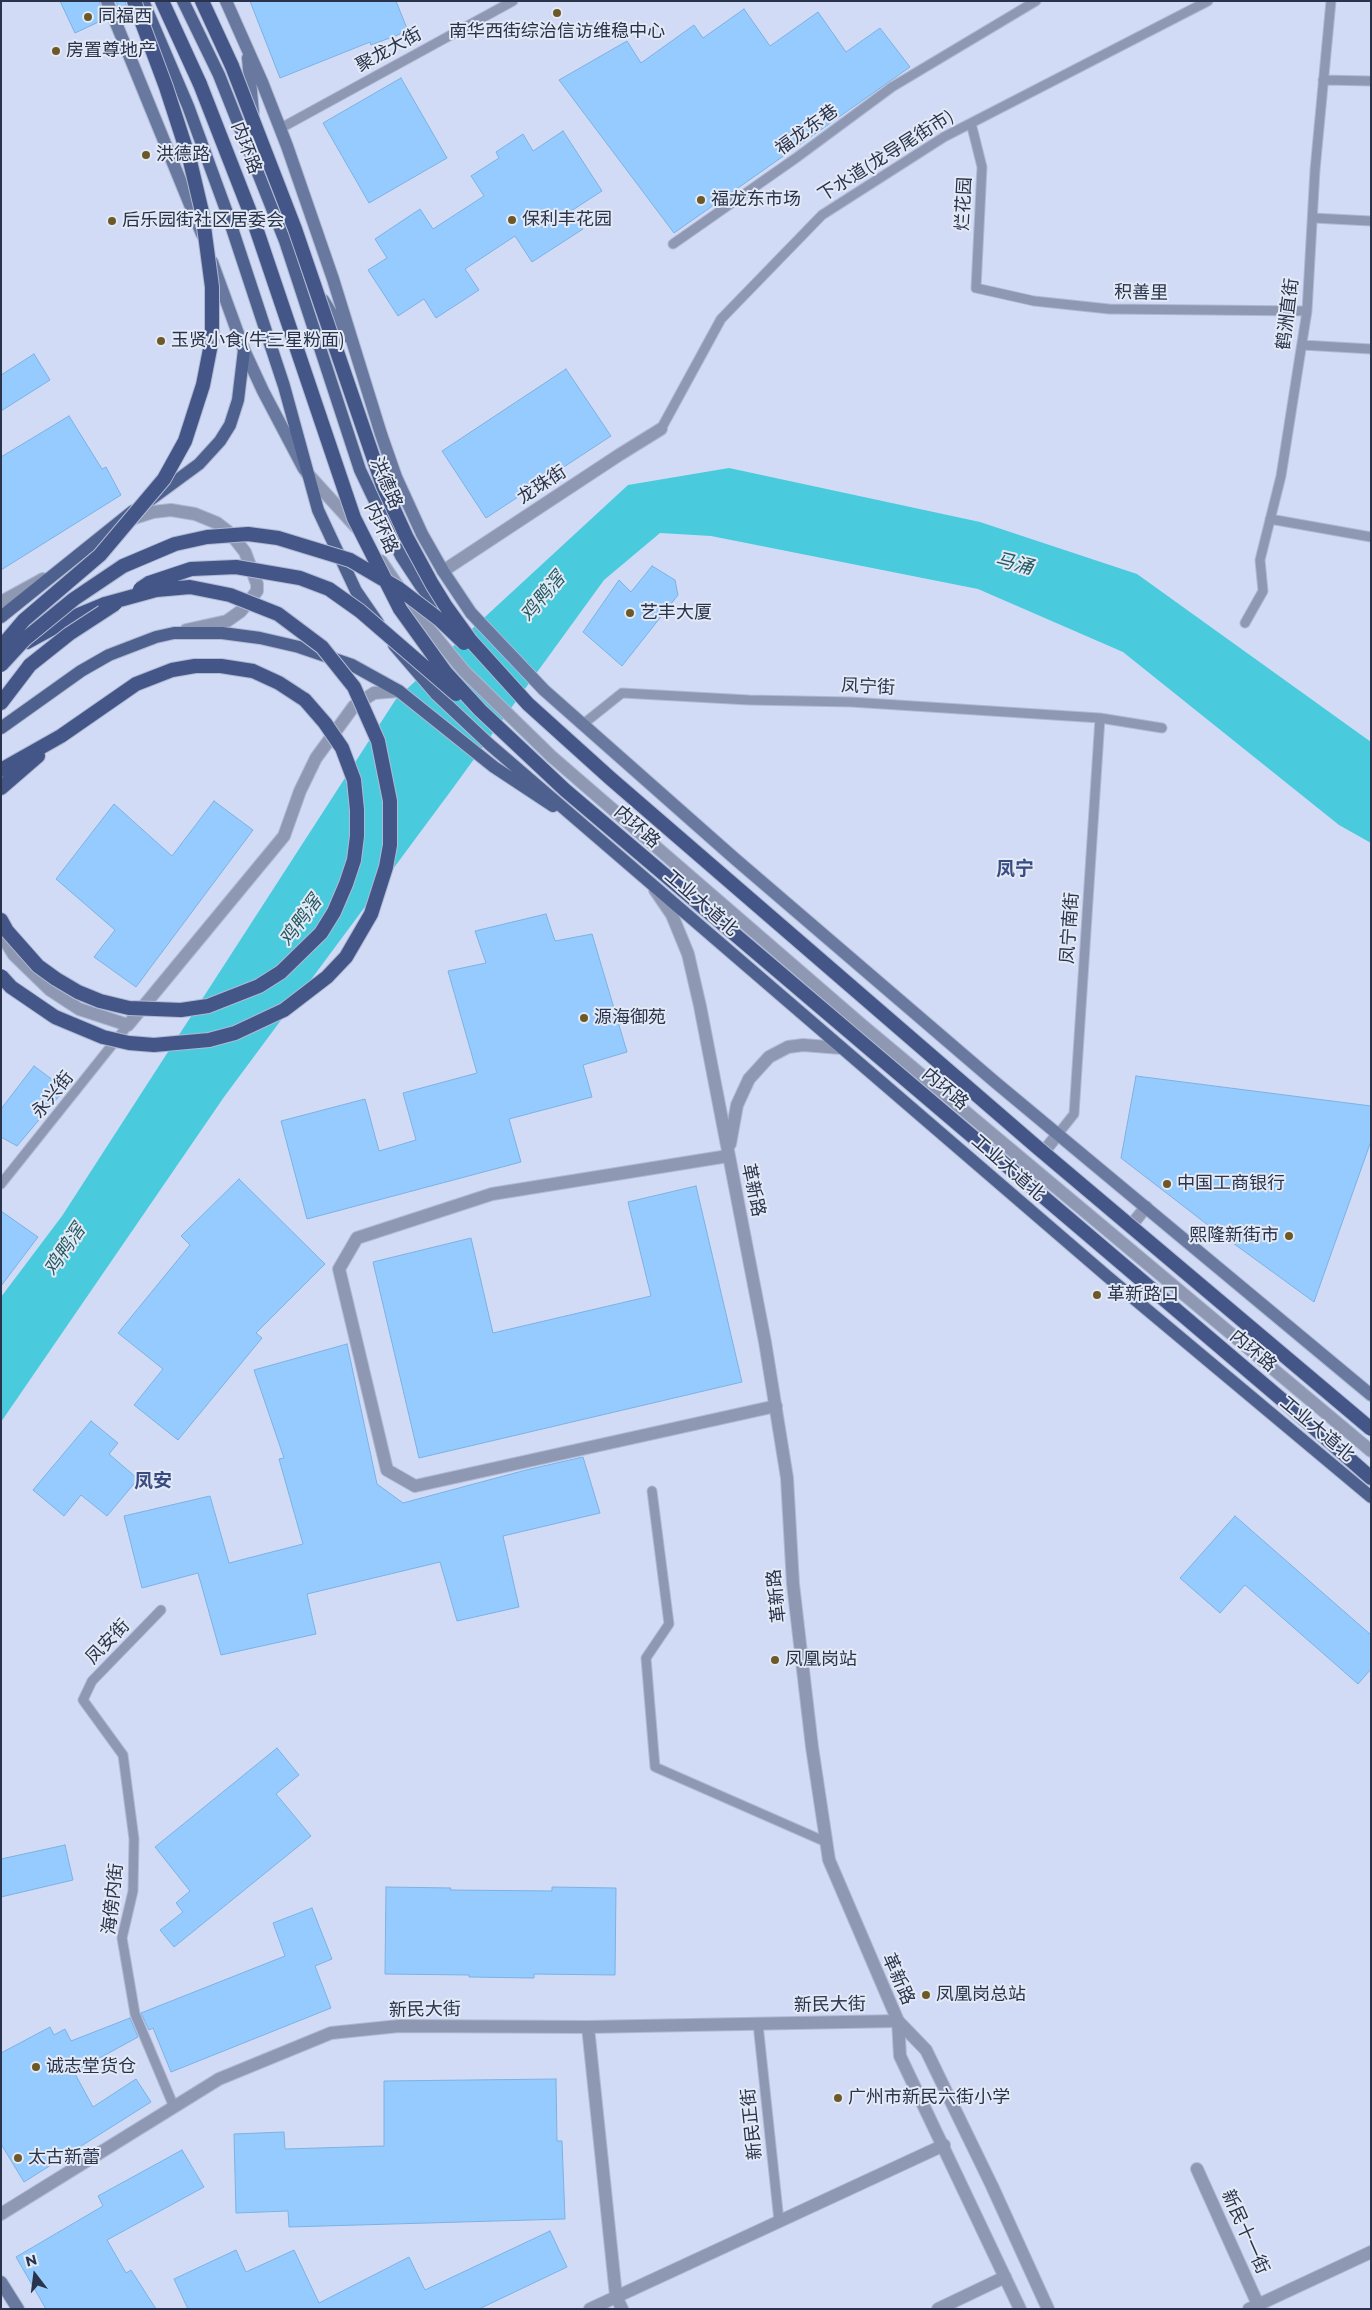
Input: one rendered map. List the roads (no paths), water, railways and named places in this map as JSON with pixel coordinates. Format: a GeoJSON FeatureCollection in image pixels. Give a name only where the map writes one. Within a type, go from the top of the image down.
{"type":"FeatureCollection","features":[{"type":"Feature","properties":{"kind":"highway"},"geometry":{"type":"LineString","coordinates":[[1,646],[24,620],[100,555],[164,479],[185,441],[203,385],[212,339],[212,287],[202,212],[190,161],[166,87],[134,1]]}},
{"type":"Feature","properties":{"kind":"highway","name":"内环路"},"geometry":{"type":"LineString","coordinates":[[162,1],[203,92],[255,225],[354,518],[389,588],[414,630],[457,686],[501,731],[610,828],[1287,1404],[1371,1472]]}},
{"type":"Feature","properties":{"kind":"highway","name":"内环路"},"geometry":{"type":"LineString","coordinates":[[202,1],[232,66],[272,169],[309,269],[370,451],[396,516],[456,622],[527,706],[1038,1148],[1371,1430]]}},
{"type":"Feature","properties":{"kind":"highway"},"geometry":{"type":"LineString","coordinates":[[1,665],[25,638],[74,598],[123,566],[175,544],[207,537],[248,534],[278,538],[350,560],[398,588],[440,620],[527,706]]}},
{"type":"Feature","properties":{"kind":"highway"},"geometry":{"type":"LineString","coordinates":[[1,703],[30,665],[84,624],[149,583],[191,569],[236,567],[300,578],[329,589],[360,611],[441,683],[501,731]]}},
{"type":"Feature","properties":{"kind":"highway"},"geometry":{"type":"LineString","coordinates":[[1,656],[71,618],[104,604],[156,590],[190,586],[230,595],[278,614],[322,647],[354,687],[378,741],[390,801],[390,845],[386,868],[371,914],[359,936],[340,963],[306,995],[284,1010],[235,1033],[209,1040],[154,1045],[103,1037],[54,1017],[11,987],[1,976]]}},
{"type":"Feature","properties":{"kind":"highway"},"geometry":{"type":"LineString","coordinates":[[1,770],[61,736],[136,684],[172,670],[195,666],[221,666],[254,671],[279,683],[305,700],[325,723],[342,748],[354,780],[357,836],[349,876],[334,912],[321,933],[281,972],[259,986],[208,1006],[181,1010],[129,1008],[100,1001],[78,992],[50,975],[21,949],[1,920]]}},
{"type":"Feature","properties":{"kind":"highway"},"geometry":{"type":"LineString","coordinates":[[1,788],[61,736]]}},
{"type":"Feature","properties":{"kind":"highway"},"geometry":{"type":"LineString","coordinates":[[1287,1404],[1371,1478]]}},
{"type":"Feature","properties":{"kind":"main road"},"geometry":{"type":"LineString","coordinates":[[107,1],[190,203],[244,350],[263,391],[306,472]]}},
{"type":"Feature","properties":{"kind":"main road"},"geometry":{"type":"LineString","coordinates":[[143,1],[188,106],[226,210],[284,386],[306,472]]}},
{"type":"Feature","properties":{"kind":"main road","name":"洪德路"},"geometry":{"type":"LineString","coordinates":[[183,1],[219,75],[258,170],[285,241],[360,470],[401,556],[420,585],[454,628],[527,706]]}},
{"type":"Feature","properties":{"kind":"main road"},"geometry":{"type":"LineString","coordinates":[[226,1],[280,128],[333,279],[396,477],[422,534],[443,571],[471,613],[544,690],[582,725],[898,999],[1371,1396]]}},
{"type":"Feature","properties":{"kind":"main road"},"geometry":{"type":"LineString","coordinates":[[246,46],[258,170]]}},
{"type":"Feature","properties":{"kind":"main road"},"geometry":{"type":"LineString","coordinates":[[285,241],[355,351]]}},
{"type":"Feature","properties":{"kind":"main road"},"geometry":{"type":"LineString","coordinates":[[1,617],[115,524],[199,464],[220,441],[230,425],[238,400],[244,350]]}},
{"type":"Feature","properties":{"kind":"main road","name":"工业大道北"},"geometry":{"type":"LineString","coordinates":[[306,472],[318,510],[356,590],[412,668],[489,744],[589,828],[841,1048],[1108,1277],[1371,1497]]}},
{"type":"Feature","properties":{"kind":"main road"},"geometry":{"type":"LineString","coordinates":[[1,728],[81,671],[109,656],[156,637],[174,633],[222,633],[260,638],[299,647],[352,665],[399,691],[481,757],[529,792],[589,828]]}},
{"type":"Feature","properties":{"kind":"main road"},"geometry":{"type":"LineString","coordinates":[[527,706],[1371,1424]]}},
{"type":"Feature","properties":{"kind":"main road"},"geometry":{"type":"LineString","coordinates":[[1,2282],[18,2309]]}},
{"type":"Feature","properties":{"kind":"street","name":"龙珠街"},"geometry":{"type":"LineString","coordinates":[[443,571],[661,429]]}},
{"type":"Feature","properties":{"kind":"street"},"geometry":{"type":"LineString","coordinates":[[306,472],[368,540],[416,613],[437,640],[513,721],[601,801],[862,1025],[1371,1451]]}},
{"type":"Feature","properties":{"kind":"street"},"geometry":{"type":"LineString","coordinates":[[115,524],[153,512],[171,510],[195,514],[217,523],[230,533],[245,552],[257,584],[257,591],[241,611],[227,621],[174,633]]}},
{"type":"Feature","properties":{"kind":"street"},"geometry":{"type":"LineString","coordinates":[[1,602],[60,569]]}},
{"type":"Feature","properties":{"kind":"street"},"geometry":{"type":"LineString","coordinates":[[1,934],[14,955],[50,990],[79,1008],[128,1025],[284,836],[300,791],[316,758],[354,706],[374,693],[399,691]]}},
{"type":"Feature","properties":{"kind":"street","name":"革新路"},"geometry":{"type":"LineString","coordinates":[[649,881],[672,915],[688,954],[700,1006],[776,1406],[786,1478],[793,1584],[812,1746],[829,1860],[898,2021],[900,2056],[1020,2309]]}},
{"type":"Feature","properties":{"kind":"street"},"geometry":{"type":"LineString","coordinates":[[776,1406],[415,1486],[387,1470],[339,1269],[357,1238],[492,1194],[728,1156],[737,1105],[749,1078],[769,1056],[788,1047],[803,1045],[841,1048],[862,1025]]}},
{"type":"Feature","properties":{"kind":"street"},"geometry":{"type":"LineString","coordinates":[[1046,1149],[1058,1134]]}},
{"type":"Feature","properties":{"kind":"street"},"geometry":{"type":"LineString","coordinates":[[1015,1197],[1038,1172]]}},
{"type":"Feature","properties":{"kind":"street"},"geometry":{"type":"LineString","coordinates":[[1134,1222],[1146,1207]]}},
{"type":"Feature","properties":{"kind":"street"},"geometry":{"type":"LineString","coordinates":[[1108,1277],[1130,1250]]}},
{"type":"Feature","properties":{"kind":"street","name":"革新路"},"geometry":{"type":"LineString","coordinates":[[898,2021],[926,2050],[996,2194],[1048,2309]]}},
{"type":"Feature","properties":{"kind":"street","name":"新民大街"},"geometry":{"type":"LineString","coordinates":[[1,2214],[220,2079],[331,2033],[400,2026],[588,2027],[898,2021]]}},
{"type":"Feature","properties":{"kind":"street"},"geometry":{"type":"LineString","coordinates":[[588,2027],[616,2296],[622,2309]]}},
{"type":"Feature","properties":{"kind":"street"},"geometry":{"type":"LineString","coordinates":[[590,2309],[944,2146]]}},
{"type":"Feature","properties":{"kind":"street","name":"新民十一街"},"geometry":{"type":"LineString","coordinates":[[1198,2169],[1256,2307]]}},
{"type":"Feature","properties":{"kind":"street"},"geometry":{"type":"LineString","coordinates":[[1256,2307],[1371,2252]]}},
{"type":"Feature","properties":{"kind":"street"},"geometry":{"type":"LineString","coordinates":[[938,2309],[1005,2276]]}},
{"type":"Feature","properties":{"kind":"lane","name":"聚龙大街"},"geometry":{"type":"LineString","coordinates":[[280,128],[514,1]]}},
{"type":"Feature","properties":{"kind":"lane","name":"福龙东巷"},"geometry":{"type":"LineString","coordinates":[[672,244],[796,158],[892,87],[1036,1]]}},
{"type":"Feature","properties":{"kind":"lane","name":"下水道(龙导尾街市)"},"geometry":{"type":"LineString","coordinates":[[661,429],[721,319],[822,215],[944,136],[1208,1]]}},
{"type":"Feature","properties":{"kind":"lane","name":"鹤洲直街"},"geometry":{"type":"LineString","coordinates":[[1245,623],[1263,591],[1260,560],[1281,476],[1307,311],[1315,170],[1331,1]]}},
{"type":"Feature","properties":{"kind":"lane"},"geometry":{"type":"LineString","coordinates":[[1324,80],[1371,81]]}},
{"type":"Feature","properties":{"kind":"lane","name":"烂花园"},"geometry":{"type":"LineString","coordinates":[[971,123],[982,167],[976,288]]}},
{"type":"Feature","properties":{"kind":"lane"},"geometry":{"type":"LineString","coordinates":[[1313,218],[1371,221]]}},
{"type":"Feature","properties":{"kind":"lane","name":"积善里"},"geometry":{"type":"LineString","coordinates":[[976,288],[1034,301],[1109,309],[1307,311]]}},
{"type":"Feature","properties":{"kind":"lane"},"geometry":{"type":"LineString","coordinates":[[1302,345],[1371,349]]}},
{"type":"Feature","properties":{"kind":"lane"},"geometry":{"type":"LineString","coordinates":[[1270,519],[1371,537]]}},
{"type":"Feature","properties":{"kind":"lane","name":"凤宁街"},"geometry":{"type":"LineString","coordinates":[[582,725],[622,693],[749,700],[850,702],[1100,718],[1162,728]]}},
{"type":"Feature","properties":{"kind":"lane","name":"凤宁南街"},"geometry":{"type":"LineString","coordinates":[[1058,1134],[1074,1114],[1100,718]]}},
{"type":"Feature","properties":{"kind":"lane","name":"永兴街"},"geometry":{"type":"LineString","coordinates":[[1,1184],[128,1025]]}},
{"type":"Feature","properties":{"kind":"lane"},"geometry":{"type":"LineString","coordinates":[[652,1492],[669,1624],[646,1658],[655,1767],[826,1842]]}},
{"type":"Feature","properties":{"kind":"lane","name":"凤安街"},"geometry":{"type":"LineString","coordinates":[[83,1700],[92,1681],[161,1610]]}},
{"type":"Feature","properties":{"kind":"lane","name":"海傍内街"},"geometry":{"type":"LineString","coordinates":[[83,1700],[123,1755],[134,1839],[133,1891],[122,1938],[135,2014],[174,2107]]}},
{"type":"Feature","properties":{"kind":"lane","name":"新民正街"},"geometry":{"type":"LineString","coordinates":[[758,2024],[779,2221]]}},
{"type":"Feature","properties":{"kind":"water"},"geometry":{"type":"Polygon","coordinates":[[[729,468],[980,522],[1137,574],[1371,742],[1371,843],[1339,825],[1123,652],[978,589],[711,536],[660,533],[604,580],[453,788],[224,1097],[1,1422],[1,1297],[62,1216],[396,699],[628,485],[729,468]]]}},
{"type":"Feature","properties":{"kind":"place","name":"南华西街综治信访维稳中心"},"geometry":{"type":"Point","coordinates":[557,13]}},
{"type":"Feature","properties":{"kind":"place","name":"同福西"},"geometry":{"type":"Point","coordinates":[88,17]}},
{"type":"Feature","properties":{"kind":"place","name":"房置尊地产"},"geometry":{"type":"Point","coordinates":[56,51]}},
{"type":"Feature","properties":{"kind":"place","name":"洪德路"},"geometry":{"type":"Point","coordinates":[146,155]}},
{"type":"Feature","properties":{"kind":"place","name":"福龙东市场"},"geometry":{"type":"Point","coordinates":[701,200]}},
{"type":"Feature","properties":{"kind":"place","name":"保利丰花园"},"geometry":{"type":"Point","coordinates":[512,220]}},
{"type":"Feature","properties":{"kind":"place","name":"后乐园街社区居委会"},"geometry":{"type":"Point","coordinates":[112,221]}},
{"type":"Feature","properties":{"kind":"place","name":"玉贤小食(牛三星粉面)"},"geometry":{"type":"Point","coordinates":[161,341]}},
{"type":"Feature","properties":{"kind":"place","name":"艺丰大厦"},"geometry":{"type":"Point","coordinates":[630,613]}},
{"type":"Feature","properties":{"kind":"place","name":"源海御苑"},"geometry":{"type":"Point","coordinates":[584,1018]}},
{"type":"Feature","properties":{"kind":"place","name":"中国工商银行"},"geometry":{"type":"Point","coordinates":[1167,1184]}},
{"type":"Feature","properties":{"kind":"place","name":"熙隆新街市"},"geometry":{"type":"Point","coordinates":[1289,1236]}},
{"type":"Feature","properties":{"kind":"place","name":"革新路口"},"geometry":{"type":"Point","coordinates":[1097,1295]}},
{"type":"Feature","properties":{"kind":"place","name":"凤凰岗站"},"geometry":{"type":"Point","coordinates":[775,1660]}},
{"type":"Feature","properties":{"kind":"place","name":"凤凰岗总站"},"geometry":{"type":"Point","coordinates":[926,1995]}},
{"type":"Feature","properties":{"kind":"place","name":"诚志堂货仓"},"geometry":{"type":"Point","coordinates":[36,2067]}},
{"type":"Feature","properties":{"kind":"place","name":"广州市新民六街小学"},"geometry":{"type":"Point","coordinates":[838,2098]}},
{"type":"Feature","properties":{"kind":"place","name":"太古新蕾"},"geometry":{"type":"Point","coordinates":[18,2158]}},
{"type":"Feature","properties":{"kind":"district","name":"凤宁"},"geometry":{"type":"Point","coordinates":[1015,869]}},
{"type":"Feature","properties":{"kind":"district","name":"凤安"},"geometry":{"type":"Point","coordinates":[153,1481]}},
{"type":"Feature","properties":{"kind":"water label","name":"马涌"},"geometry":{"type":"Point","coordinates":[1014,564]}},
{"type":"Feature","properties":{"kind":"water label","name":"鸡鸭滘"},"geometry":{"type":"Point","coordinates":[543,597]}},
{"type":"Feature","properties":{"kind":"water label","name":"鸡鸭滘"},"geometry":{"type":"Point","coordinates":[301,921]}},
{"type":"Feature","properties":{"kind":"water label","name":"鸡鸭滘"},"geometry":{"type":"Point","coordinates":[65,1250]}}]}
